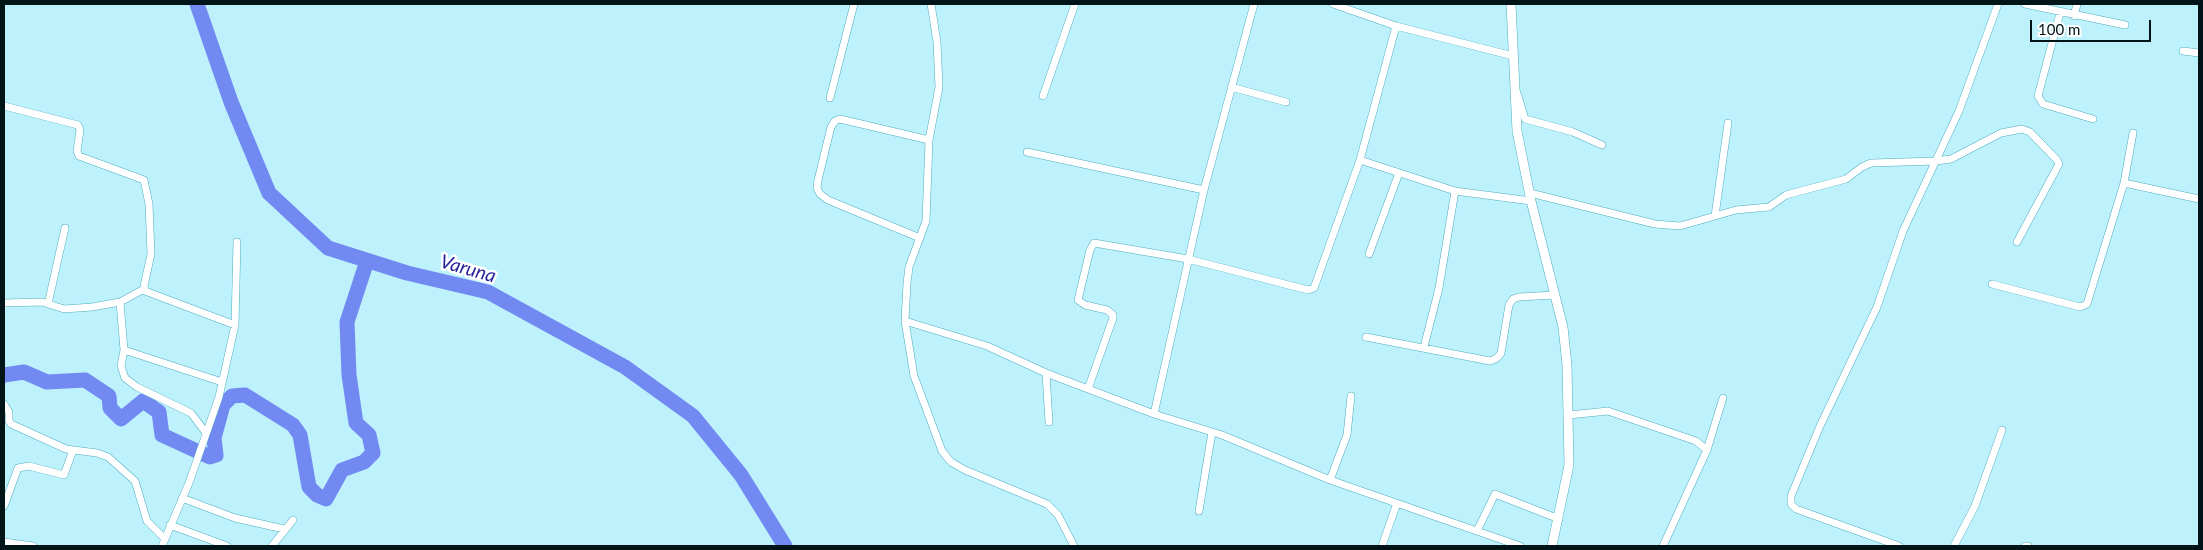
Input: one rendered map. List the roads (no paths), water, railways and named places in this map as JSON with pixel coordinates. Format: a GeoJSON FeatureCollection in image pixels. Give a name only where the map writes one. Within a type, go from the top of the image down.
{"type":"FeatureCollection","features":[{"type":"Feature","properties":{"kind":"street"},"geometry":{"type":"LineString","coordinates":[[830,98],[854,4]]}},
{"type":"Feature","properties":{"kind":"street"},"geometry":{"type":"LineString","coordinates":[[931,4],[937,42],[939,87],[929,140],[926,221],[909,267],[905,321],[914,376],[942,451],[951,462],[965,470],[1047,504],[1058,514],[1074,546]]}},
{"type":"Feature","properties":{"kind":"street"},"geometry":{"type":"LineString","coordinates":[[1043,96],[1075,4]]}},
{"type":"Feature","properties":{"kind":"street"},"geometry":{"type":"LineString","coordinates":[[1154,414],[1204,190],[1254,4]]}},
{"type":"Feature","properties":{"kind":"street"},"geometry":{"type":"LineString","coordinates":[[1334,4],[1396,26],[1512,56]]}},
{"type":"Feature","properties":{"kind":"street"},"geometry":{"type":"LineString","coordinates":[[1511,4],[1517,130],[1530,197],[1566,347],[1569,465],[1552,546]]}},
{"type":"Feature","properties":{"kind":"street"},"geometry":{"type":"LineString","coordinates":[[1899,546],[1796,509],[1791,504],[1791,496],[1820,426],[1877,306],[1904,230],[1938,159],[1970,85],[1998,4]]}},
{"type":"Feature","properties":{"kind":"street"},"geometry":{"type":"LineString","coordinates":[[2025,4],[2074,16],[2125,25]]}},
{"type":"Feature","properties":{"kind":"street"},"geometry":{"type":"LineString","coordinates":[[2074,16],[2077,4]]}},
{"type":"Feature","properties":{"kind":"street"},"geometry":{"type":"LineString","coordinates":[[2060,12],[2038,96],[2043,104],[2093,119]]}},
{"type":"Feature","properties":{"kind":"street"},"geometry":{"type":"LineString","coordinates":[[1088,389],[1113,318],[1113,315],[1107,310],[1085,305],[1078,300],[1092,246],[1098,243],[1188,259],[1296,288],[1311,290],[1316,284],[1327,248],[1360,160],[1396,26]]}},
{"type":"Feature","properties":{"kind":"street"},"geometry":{"type":"LineString","coordinates":[[2183,51],[2199,53]]}},
{"type":"Feature","properties":{"kind":"street"},"geometry":{"type":"LineString","coordinates":[[1514,86],[1525,118],[1573,132],[1602,145]]}},
{"type":"Feature","properties":{"kind":"street"},"geometry":{"type":"LineString","coordinates":[[1231,87],[1286,102]]}},
{"type":"Feature","properties":{"kind":"street"},"geometry":{"type":"LineString","coordinates":[[4,106],[78,125],[80,130],[77,151],[79,156],[144,180],[149,204],[151,254],[144,289]]}},
{"type":"Feature","properties":{"kind":"street"},"geometry":{"type":"LineString","coordinates":[[920,238],[828,200],[820,194],[817,188],[831,127],[835,121],[840,119],[929,140]]}},
{"type":"Feature","properties":{"kind":"street"},"geometry":{"type":"LineString","coordinates":[[1715,216],[1728,123]]}},
{"type":"Feature","properties":{"kind":"street"},"geometry":{"type":"LineString","coordinates":[[1360,160],[1455,192],[1530,197],[1667,226],[1692,224],[1736,210],[1769,207],[1786,195],[1846,179],[1871,162],[1938,159],[1956,156],[2010,130],[2026,130],[2037,139],[2059,164],[2017,242]]}},
{"type":"Feature","properties":{"kind":"street"},"geometry":{"type":"LineString","coordinates":[[1992,284],[2084,306],[2087,304],[2124,183],[2133,133]]}},
{"type":"Feature","properties":{"kind":"street"},"geometry":{"type":"LineString","coordinates":[[1027,152],[1204,190]]}},
{"type":"Feature","properties":{"kind":"street"},"geometry":{"type":"LineString","coordinates":[[1370,254],[1399,173]]}},
{"type":"Feature","properties":{"kind":"street"},"geometry":{"type":"LineString","coordinates":[[2124,183],[2199,199]]}},
{"type":"Feature","properties":{"kind":"street"},"geometry":{"type":"LineString","coordinates":[[1424,347],[1439,288],[1455,192]]}},
{"type":"Feature","properties":{"kind":"street"},"geometry":{"type":"LineString","coordinates":[[48,304],[65,228]]}},
{"type":"Feature","properties":{"kind":"street"},"geometry":{"type":"LineString","coordinates":[[162,546],[206,433],[222,382],[235,325],[237,242]]}},
{"type":"Feature","properties":{"kind":"street"},"geometry":{"type":"LineString","coordinates":[[4,303],[37,302],[64,309],[120,302],[144,289]]}},
{"type":"Feature","properties":{"kind":"street"},"geometry":{"type":"LineString","coordinates":[[144,289],[149,294],[235,325]]}},
{"type":"Feature","properties":{"kind":"street"},"geometry":{"type":"LineString","coordinates":[[1366,337],[1490,361],[1497,358],[1501,353],[1510,305],[1513,299],[1555,295]]}},
{"type":"Feature","properties":{"kind":"street"},"geometry":{"type":"LineString","coordinates":[[120,302],[124,350],[121,366],[128,382],[191,413],[206,433]]}},
{"type":"Feature","properties":{"kind":"street"},"geometry":{"type":"LineString","coordinates":[[905,321],[986,346],[1046,373],[1154,414],[1212,432],[1330,480],[1520,546]]}},
{"type":"Feature","properties":{"kind":"street"},"geometry":{"type":"LineString","coordinates":[[124,350],[222,382]]}},
{"type":"Feature","properties":{"kind":"street"},"geometry":{"type":"LineString","coordinates":[[1046,373],[1049,422]]}},
{"type":"Feature","properties":{"kind":"street"},"geometry":{"type":"LineString","coordinates":[[1330,480],[1347,435],[1351,396]]}},
{"type":"Feature","properties":{"kind":"street"},"geometry":{"type":"LineString","coordinates":[[1663,546],[1707,450],[1723,398]]}},
{"type":"Feature","properties":{"kind":"street"},"geometry":{"type":"LineString","coordinates":[[4,404],[10,412],[9,421],[11,424],[56,445],[73,450],[103,454],[132,477],[147,521],[165,539]]}},
{"type":"Feature","properties":{"kind":"street"},"geometry":{"type":"LineString","coordinates":[[1569,415],[1608,412],[1696,441],[1707,450]]}},
{"type":"Feature","properties":{"kind":"street"},"geometry":{"type":"LineString","coordinates":[[1954,546],[1975,506],[2002,430]]}},
{"type":"Feature","properties":{"kind":"street"},"geometry":{"type":"LineString","coordinates":[[1199,511],[1212,432]]}},
{"type":"Feature","properties":{"kind":"street"},"geometry":{"type":"LineString","coordinates":[[4,506],[18,468],[29,466],[64,475],[73,450]]}},
{"type":"Feature","properties":{"kind":"street"},"geometry":{"type":"LineString","coordinates":[[1477,531],[1495,494],[1559,519]]}},
{"type":"Feature","properties":{"kind":"street"},"geometry":{"type":"LineString","coordinates":[[182,498],[235,518],[284,529]]}},
{"type":"Feature","properties":{"kind":"street"},"geometry":{"type":"LineString","coordinates":[[1382,546],[1397,503]]}},
{"type":"Feature","properties":{"kind":"street"},"geometry":{"type":"LineString","coordinates":[[272,546],[293,520]]}},
{"type":"Feature","properties":{"kind":"street"},"geometry":{"type":"LineString","coordinates":[[170,524],[227,546]]}},
{"type":"Feature","properties":{"kind":"street"},"geometry":{"type":"LineString","coordinates":[[4,542],[33,546]]}},
{"type":"Feature","properties":{"kind":"waterway","name":"Varuna"},"geometry":{"type":"LineString","coordinates":[[197,4],[231,102],[269,193],[328,248],[407,273],[488,292],[625,367],[693,416],[741,475],[785,546]]}},
{"type":"Feature","properties":{"kind":"waterway"},"geometry":{"type":"LineString","coordinates":[[4,375],[24,372],[47,382],[85,380],[109,396],[110,408],[121,419],[143,401],[159,412],[162,435],[210,457],[216,455],[214,438],[223,405],[232,396],[245,395],[293,425],[300,435],[309,487],[317,495],[326,499],[342,470],[364,462],[373,453],[369,435],[356,423],[349,375],[347,322],[367,261]]}}]}
